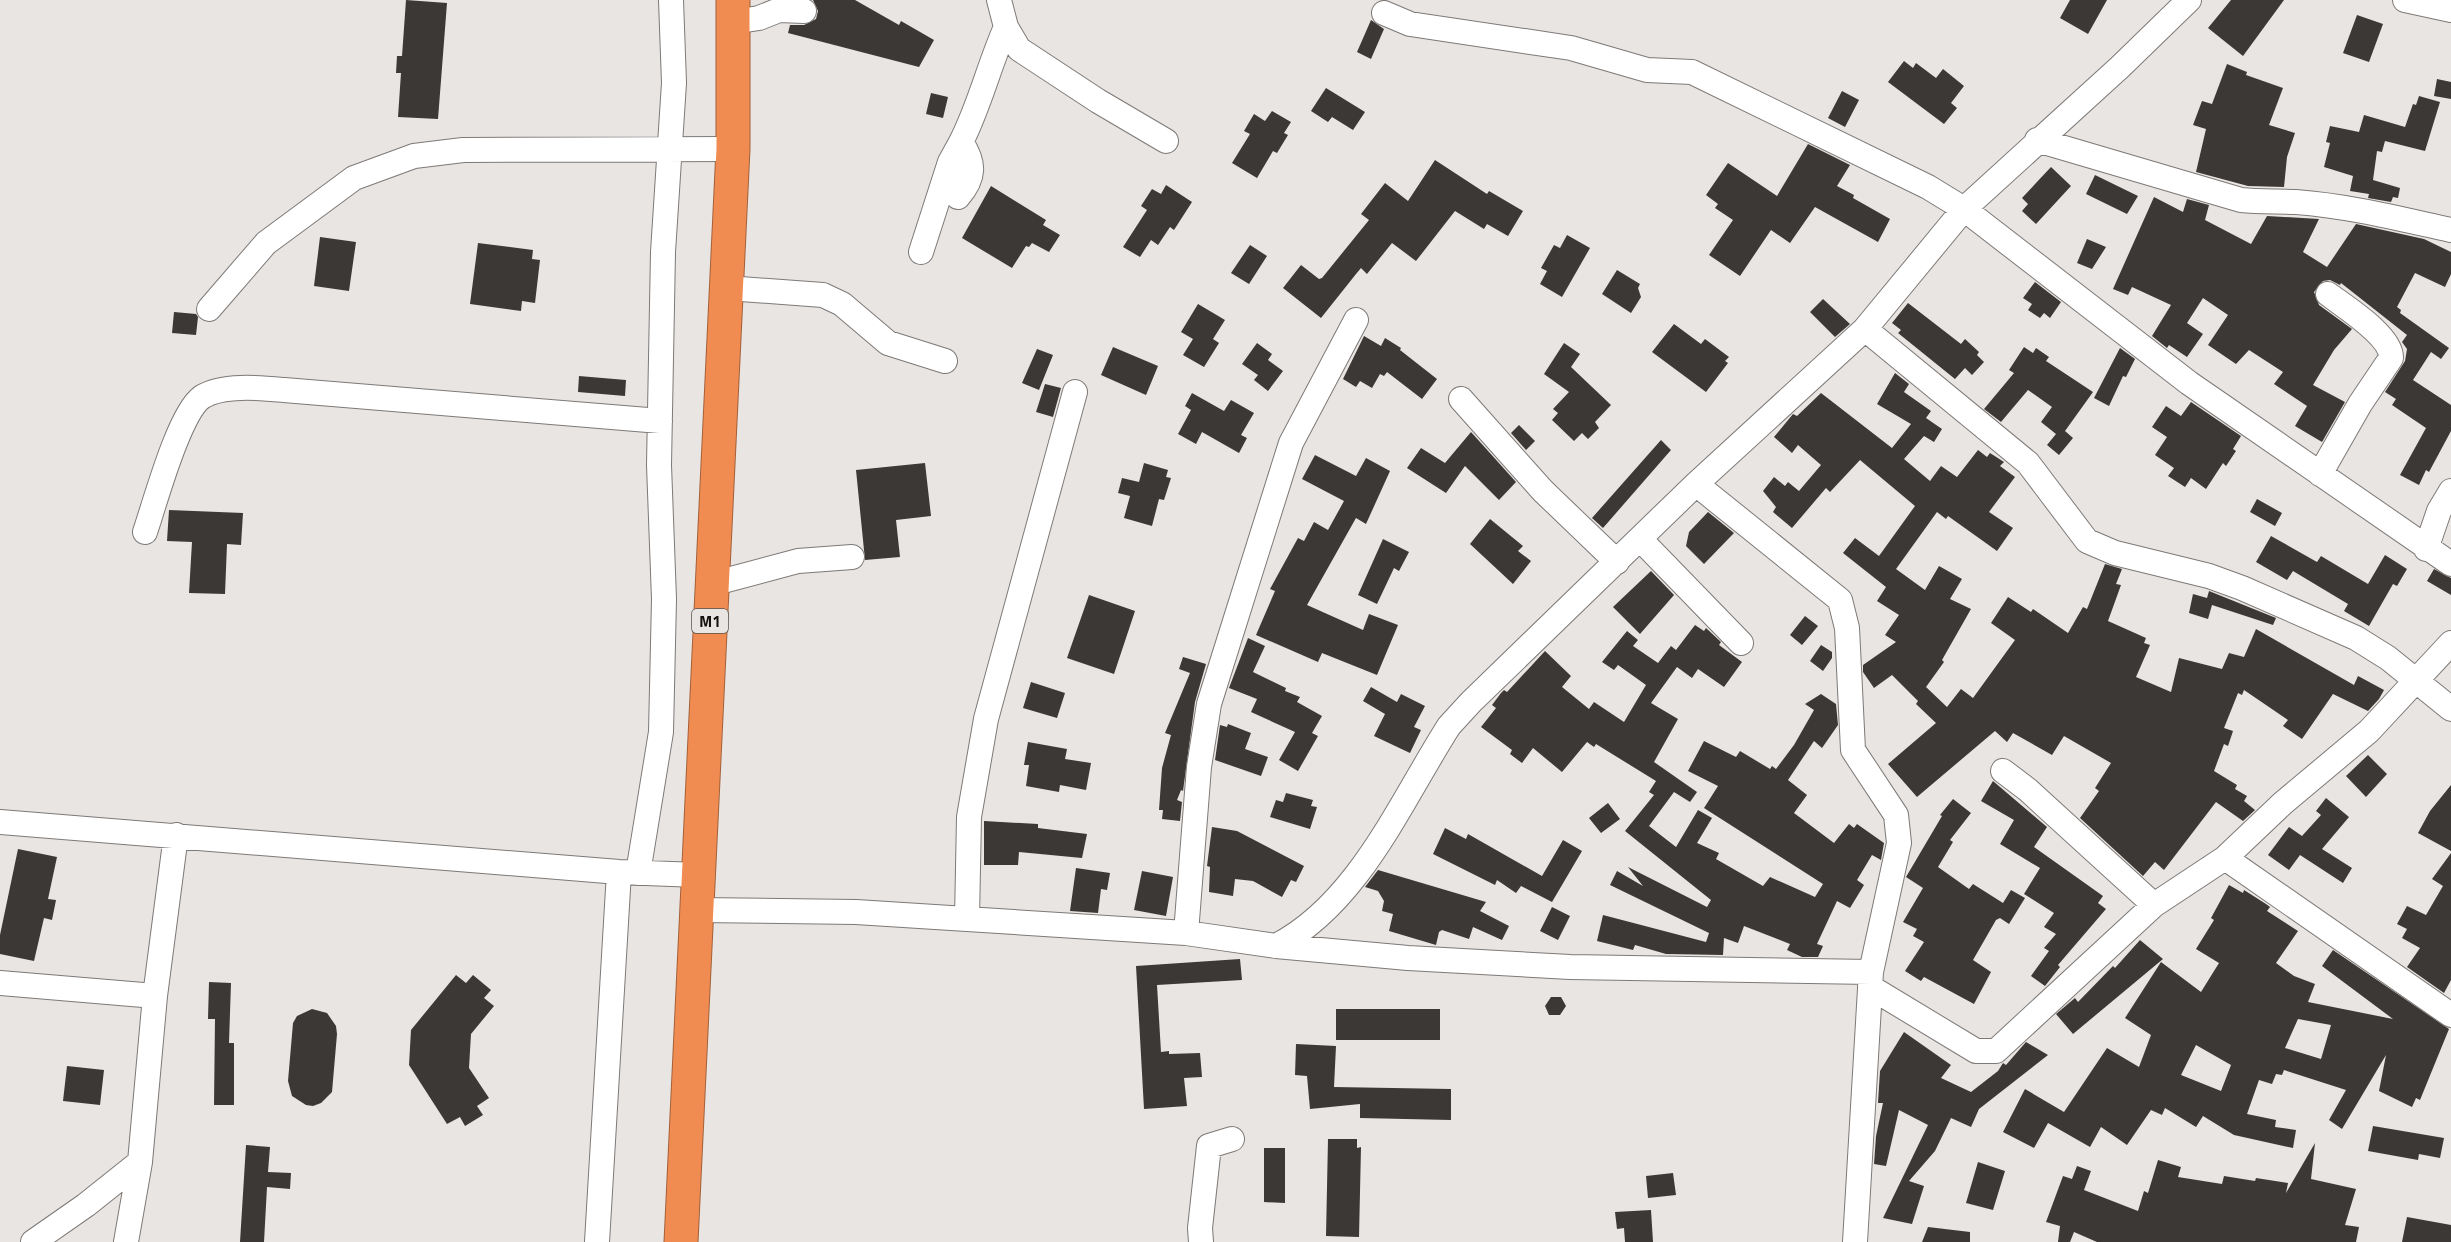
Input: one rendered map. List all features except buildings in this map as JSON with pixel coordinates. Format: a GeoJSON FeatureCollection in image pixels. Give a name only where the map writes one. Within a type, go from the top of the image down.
{"type":"FeatureCollection","features":[{"type":"Feature","properties":{"kind":"highway","name":"M1"},"geometry":{"type":"LineString","coordinates":[[681,1242],[733,149],[733,11]]}},
{"type":"Feature","properties":{"kind":"street"},"geometry":{"type":"LineString","coordinates":[[597,1242],[628,872],[661,732],[664,599],[660,536],[660,421],[663,252],[674,83],[671,0]]}},
{"type":"Feature","properties":{"kind":"street"},"geometry":{"type":"LineString","coordinates":[[999,0],[1006,27],[1019,49],[1098,101],[1166,141]]}},
{"type":"Feature","properties":{"kind":"street"},"geometry":{"type":"LineString","coordinates":[[1276,946],[1298,935],[1344,892],[1449,726],[1696,484],[1865,329],[1964,208],[2120,67],[2189,0]]}},
{"type":"Feature","properties":{"kind":"street"},"geometry":{"type":"LineString","coordinates":[[2405,0],[2451,10]]}},
{"type":"Feature","properties":{"kind":"street"},"geometry":{"type":"LineString","coordinates":[[733,11],[759,18],[779,10],[804,11]]}},
{"type":"Feature","properties":{"kind":"street"},"geometry":{"type":"LineString","coordinates":[[1384,13],[1410,24],[1571,48],[1647,70],[1692,72],[1908,177],[1964,208],[2189,383],[2426,549],[2451,564]]}},
{"type":"Feature","properties":{"kind":"street"},"geometry":{"type":"LineString","coordinates":[[921,252],[950,162],[978,106],[987,72],[1006,27]]}},
{"type":"Feature","properties":{"kind":"street"},"geometry":{"type":"LineString","coordinates":[[2037,140],[2241,200],[2266,203],[2295,202],[2362,211],[2451,230]]}},
{"type":"Feature","properties":{"kind":"street"},"geometry":{"type":"LineString","coordinates":[[958,197],[969,186],[973,172],[969,154],[961,142]]}},
{"type":"Feature","properties":{"kind":"street"},"geometry":{"type":"LineString","coordinates":[[209,309],[266,243],[354,178],[414,156],[463,150],[733,149]]}},
{"type":"Feature","properties":{"kind":"street"},"geometry":{"type":"LineString","coordinates":[[727,288],[823,295],[842,304],[888,343],[945,361]]}},
{"type":"Feature","properties":{"kind":"street"},"geometry":{"type":"LineString","coordinates":[[2320,474],[2360,404],[2391,358],[2391,352],[2377,333],[2328,294]]}},
{"type":"Feature","properties":{"kind":"street"},"geometry":{"type":"LineString","coordinates":[[1186,933],[1199,767],[1209,704],[1291,443],[1356,320]]}},
{"type":"Feature","properties":{"kind":"street"},"geometry":{"type":"LineString","coordinates":[[1865,329],[2028,463],[2087,541],[2126,556],[2209,576],[2356,638],[2417,680],[2451,709]]}},
{"type":"Feature","properties":{"kind":"street"},"geometry":{"type":"LineString","coordinates":[[145,532],[187,414],[202,397],[231,389],[284,390],[660,421]]}},
{"type":"Feature","properties":{"kind":"street"},"geometry":{"type":"LineString","coordinates":[[967,919],[969,818],[976,762],[1075,392]]}},
{"type":"Feature","properties":{"kind":"street"},"geometry":{"type":"LineString","coordinates":[[1461,399],[1543,491],[1617,562]]}},
{"type":"Feature","properties":{"kind":"street"},"geometry":{"type":"LineString","coordinates":[[1696,484],[1840,600],[1848,628],[1853,750],[1896,815],[1899,843],[1870,980],[1855,1242]]}},
{"type":"Feature","properties":{"kind":"street"},"geometry":{"type":"LineString","coordinates":[[2426,549],[2439,511],[2451,491]]}},
{"type":"Feature","properties":{"kind":"street"},"geometry":{"type":"LineString","coordinates":[[1640,539],[1741,643]]}},
{"type":"Feature","properties":{"kind":"street"},"geometry":{"type":"LineString","coordinates":[[712,584],[798,561],[852,556]]}},
{"type":"Feature","properties":{"kind":"street"},"geometry":{"type":"LineString","coordinates":[[697,910],[856,912],[1186,933],[1276,946],[1408,958],[1870,980],[1976,1051],[1996,1051],[2154,905],[2224,858],[2283,803],[2368,731],[2451,643]]}},
{"type":"Feature","properties":{"kind":"street"},"geometry":{"type":"LineString","coordinates":[[2002,771],[2028,790],[2154,905]]}},
{"type":"Feature","properties":{"kind":"street"},"geometry":{"type":"LineString","coordinates":[[0,822],[628,872],[698,875]]}},
{"type":"Feature","properties":{"kind":"street"},"geometry":{"type":"LineString","coordinates":[[126,1242],[140,1162],[155,996],[176,835]]}},
{"type":"Feature","properties":{"kind":"street"},"geometry":{"type":"LineString","coordinates":[[2224,858],[2451,1015]]}},
{"type":"Feature","properties":{"kind":"street"},"geometry":{"type":"LineString","coordinates":[[0,983],[155,996]]}},
{"type":"Feature","properties":{"kind":"street"},"geometry":{"type":"LineString","coordinates":[[1201,1242],[1200,1228],[1209,1146],[1232,1139]]}},
{"type":"Feature","properties":{"kind":"street"},"geometry":{"type":"LineString","coordinates":[[33,1242],[86,1205],[140,1162]]}}]}
